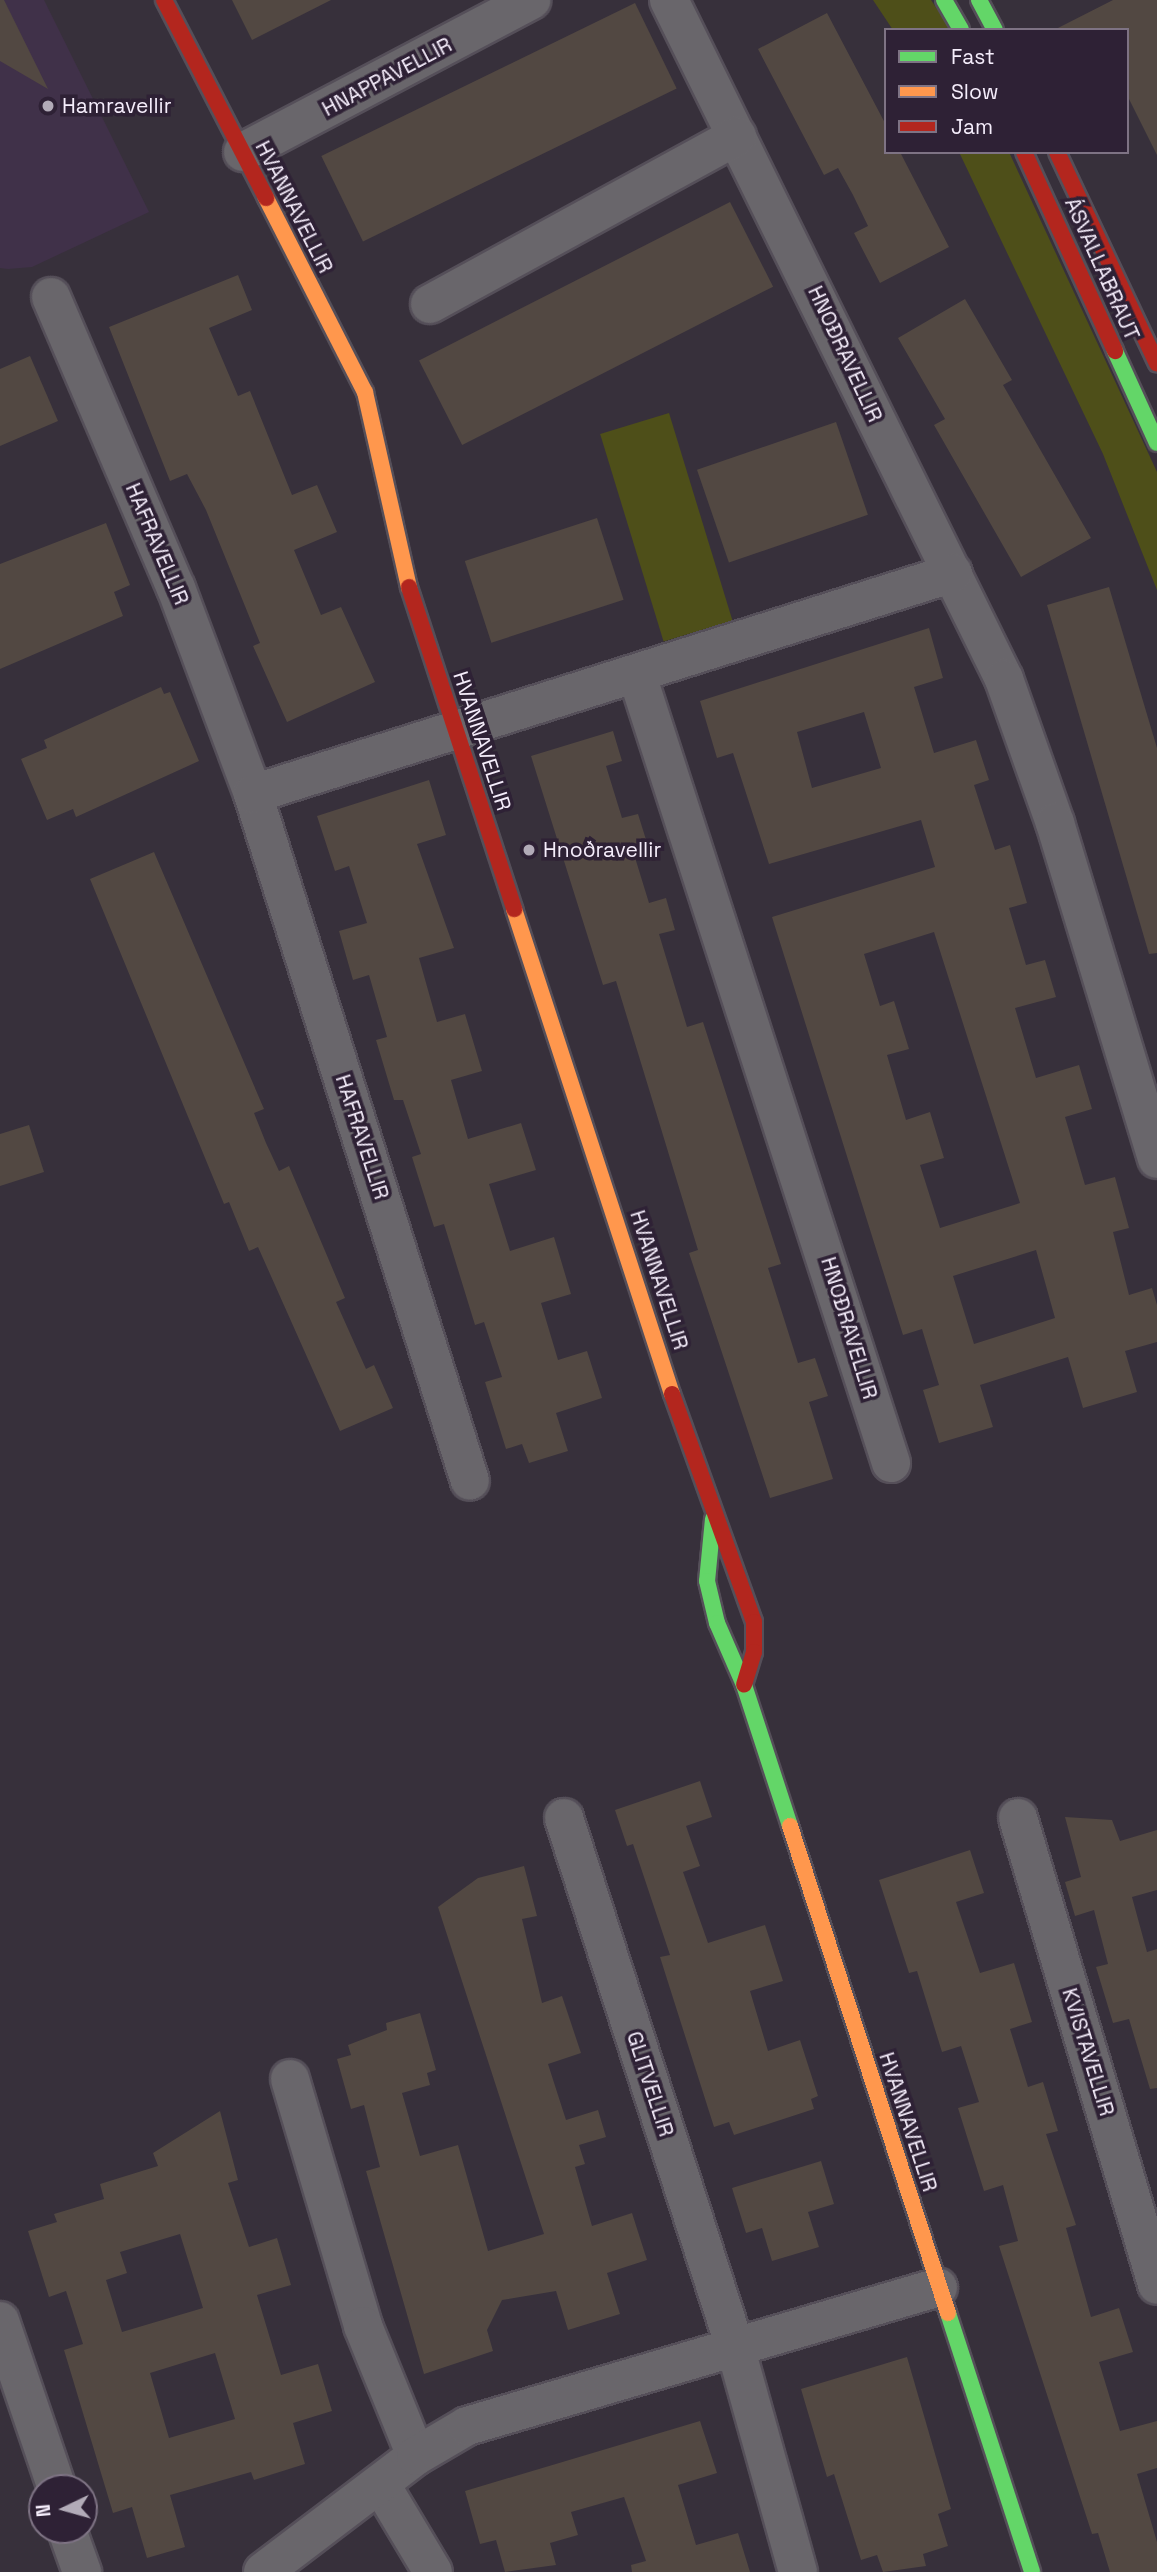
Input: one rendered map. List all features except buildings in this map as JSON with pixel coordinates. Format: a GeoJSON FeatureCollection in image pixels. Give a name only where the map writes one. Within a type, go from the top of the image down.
{"type":"FeatureCollection","features":[{"type":"Feature","properties":{"kind":"street","name":"HVANNAVELLIR"},"geometry":{"type":"LineString","coordinates":[[164,0],[365,392],[383,455],[387,508],[398,554],[713,1519],[732,1554],[754,1622],[754,1652],[744,1685]]}},
{"type":"Feature","properties":{"kind":"street","name":"HNAPPAVELLIR"},"geometry":{"type":"LineString","coordinates":[[243,152],[531,0]]}},
{"type":"Feature","properties":{"kind":"street","name":"HNOÐRAVELLIR"},"geometry":{"type":"LineString","coordinates":[[668,0],[1004,679],[1055,823],[1157,1159]]}},
{"type":"Feature","properties":{"kind":"street"},"geometry":{"type":"LineString","coordinates":[[944,0],[960,28]]}},
{"type":"Feature","properties":{"kind":"street"},"geometry":{"type":"LineString","coordinates":[[979,0],[994,28]]}},
{"type":"Feature","properties":{"kind":"street"},"geometry":{"type":"LineString","coordinates":[[430,304],[737,136]]}},
{"type":"Feature","properties":{"kind":"street","name":"ÁSVALLABRAUT"},"geometry":{"type":"LineString","coordinates":[[1025,154],[1157,443]]}},
{"type":"Feature","properties":{"kind":"street","name":"ÁSVALLABRAUT"},"geometry":{"type":"LineString","coordinates":[[1059,154],[1157,364]]}},
{"type":"Feature","properties":{"kind":"street","name":"HAFRAVELLIR"},"geometry":{"type":"LineString","coordinates":[[51,297],[176,587],[253,794],[471,1480]]}},
{"type":"Feature","properties":{"kind":"street"},"geometry":{"type":"LineString","coordinates":[[253,794],[457,733],[953,573]]}},
{"type":"Feature","properties":{"kind":"street","name":"HNOÐRAVELLIR"},"geometry":{"type":"LineString","coordinates":[[637,675],[891,1463]]}},
{"type":"Feature","properties":{"kind":"street","name":"HVANNAVELLIR"},"geometry":{"type":"LineString","coordinates":[[713,1519],[707,1581],[731,1662],[744,1685],[1032,2572]]}},
{"type":"Feature","properties":{"kind":"street","name":"GLITVELLIR"},"geometry":{"type":"LineString","coordinates":[[564,1818],[736,2350],[798,2572]]}},
{"type":"Feature","properties":{"kind":"street","name":"KVISTAVELLIR"},"geometry":{"type":"LineString","coordinates":[[1018,1818],[1157,2285]]}},
{"type":"Feature","properties":{"kind":"street"},"geometry":{"type":"LineString","coordinates":[[290,2079],[363,2326],[416,2456]]}},
{"type":"Feature","properties":{"kind":"street"},"geometry":{"type":"LineString","coordinates":[[263,2572],[382,2486],[416,2456],[467,2426],[520,2407],[736,2350],[938,2287]]}},
{"type":"Feature","properties":{"kind":"street"},"geometry":{"type":"LineString","coordinates":[[0,2321],[52,2474]]}},
{"type":"Feature","properties":{"kind":"street"},"geometry":{"type":"LineString","coordinates":[[382,2486],[433,2572]]}},
{"type":"Feature","properties":{"kind":"street"},"geometry":{"type":"LineString","coordinates":[[71,2544],[82,2572]]}},
{"type":"Feature","properties":{"kind":"shaded area","name":"Hamravellir"},"geometry":{"type":"Polygon","coordinates":[[[0,0],[44,0],[149,212],[32,267],[8,269],[0,268],[0,0]]]}},
{"type":"Feature","properties":{"kind":"shaded area"},"geometry":{"type":"Polygon","coordinates":[[[873,0],[931,0],[950,28],[892,28],[873,0]]]}},
{"type":"Feature","properties":{"kind":"shaded area"},"geometry":{"type":"Polygon","coordinates":[[[960,154],[1010,154],[1157,472],[1157,590],[1103,454],[960,154]]]}},
{"type":"Feature","properties":{"kind":"shaded area"},"geometry":{"type":"Polygon","coordinates":[[[669,413],[732,621],[664,642],[600,434],[669,413]]]}},
{"type":"Feature","properties":{"kind":"traffic: fast"},"geometry":{"type":"LineString","coordinates":[[944,0],[960,28]]}},
{"type":"Feature","properties":{"kind":"traffic: fast"},"geometry":{"type":"LineString","coordinates":[[979,0],[994,28]]}},
{"type":"Feature","properties":{"kind":"traffic: fast"},"geometry":{"type":"LineString","coordinates":[[1115,351],[1157,443]]}},
{"type":"Feature","properties":{"kind":"traffic: fast"},"geometry":{"type":"LineString","coordinates":[[713,1519],[707,1581],[717,1623],[744,1685],[790,1826]]}},
{"type":"Feature","properties":{"kind":"traffic: fast"},"geometry":{"type":"LineString","coordinates":[[948,2313],[1032,2572]]}},
{"type":"Feature","properties":{"kind":"traffic: slow"},"geometry":{"type":"LineString","coordinates":[[266,198],[365,392],[409,587]]}},
{"type":"Feature","properties":{"kind":"traffic: slow"},"geometry":{"type":"LineString","coordinates":[[514,909],[672,1394]]}},
{"type":"Feature","properties":{"kind":"traffic: slow"},"geometry":{"type":"LineString","coordinates":[[790,1826],[948,2313]]}},
{"type":"Feature","properties":{"kind":"traffic: jam"},"geometry":{"type":"LineString","coordinates":[[164,0],[266,198]]}},
{"type":"Feature","properties":{"kind":"traffic: jam"},"geometry":{"type":"LineString","coordinates":[[1025,154],[1115,351]]}},
{"type":"Feature","properties":{"kind":"traffic: jam"},"geometry":{"type":"LineString","coordinates":[[1058,154],[1157,364]]}},
{"type":"Feature","properties":{"kind":"traffic: jam"},"geometry":{"type":"LineString","coordinates":[[409,587],[514,909]]}},
{"type":"Feature","properties":{"kind":"traffic: jam"},"geometry":{"type":"LineString","coordinates":[[672,1394],[754,1622],[754,1652],[744,1685]]}},
{"type":"Feature","properties":{"kind":"place","name":"Hamravellir"},"geometry":{"type":"Point","coordinates":[48,106]}},
{"type":"Feature","properties":{"kind":"place","name":"Hnoðravellir"},"geometry":{"type":"Point","coordinates":[529,850]}}]}
